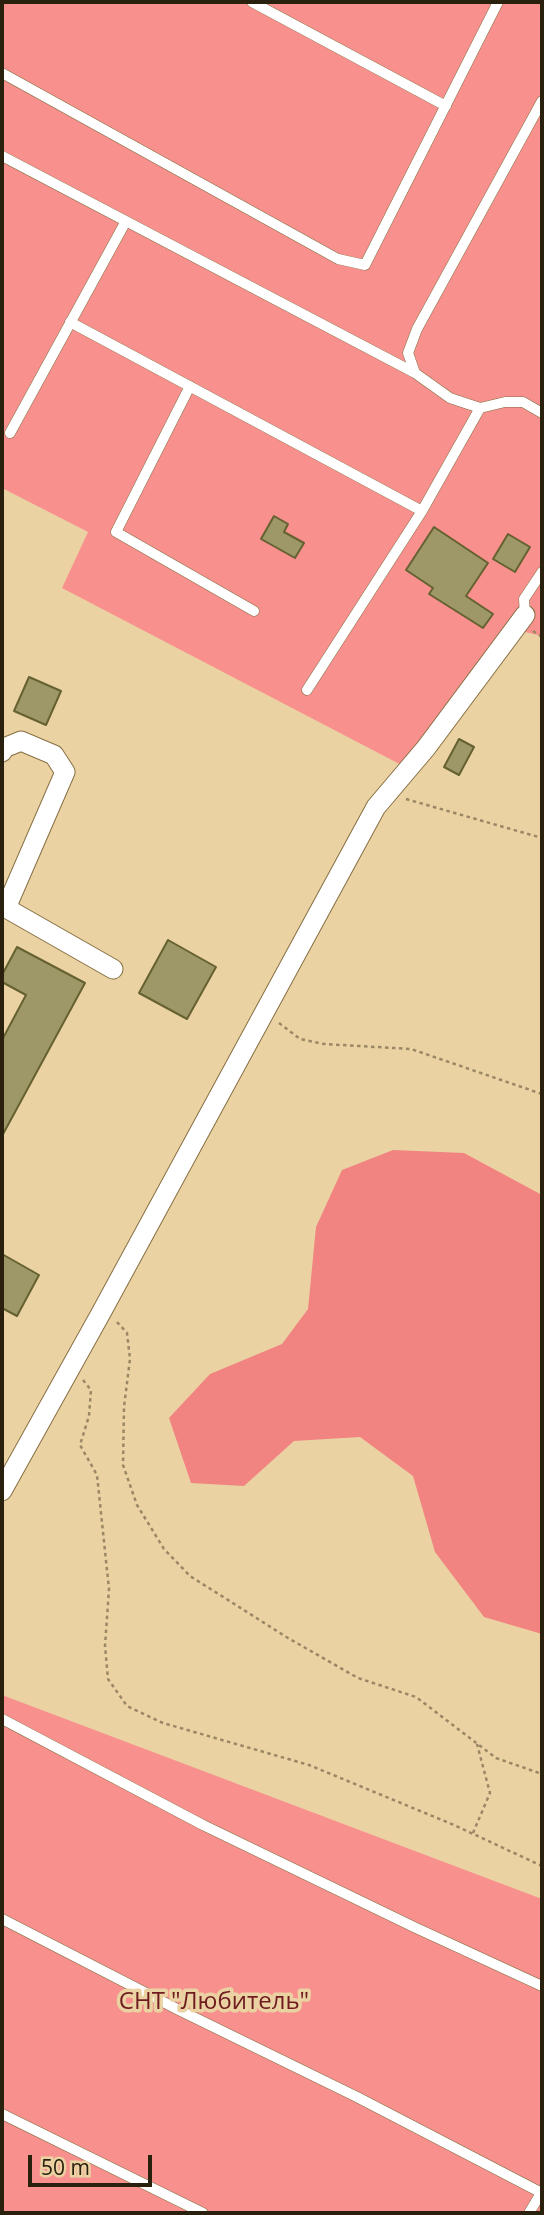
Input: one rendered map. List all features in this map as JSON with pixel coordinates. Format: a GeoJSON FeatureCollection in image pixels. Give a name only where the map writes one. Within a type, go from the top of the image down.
{"type":"FeatureCollection","features":[{"type":"Feature","properties":{"kind":"street"},"geometry":{"type":"LineString","coordinates":[[2,1491],[376,807],[426,748],[525,615]]}},
{"type":"Feature","properties":{"kind":"street"},"geometry":{"type":"LineString","coordinates":[[2,752],[4,748],[20,741],[54,755],[65,772],[6,908],[113,970]]}},
{"type":"Feature","properties":{"kind":"lane"},"geometry":{"type":"LineString","coordinates":[[252,2],[446,106]]}},
{"type":"Feature","properties":{"kind":"lane"},"geometry":{"type":"LineString","coordinates":[[2,73],[338,259],[365,265],[498,2]]}},
{"type":"Feature","properties":{"kind":"lane"},"geometry":{"type":"LineString","coordinates":[[415,373],[408,353],[417,329],[542,101]]}},
{"type":"Feature","properties":{"kind":"lane"},"geometry":{"type":"LineString","coordinates":[[2,156],[415,373],[450,398],[480,408],[505,402],[523,402],[542,414]]}},
{"type":"Feature","properties":{"kind":"lane"},"geometry":{"type":"LineString","coordinates":[[10,433],[126,221]]}},
{"type":"Feature","properties":{"kind":"lane"},"geometry":{"type":"LineString","coordinates":[[70,322],[422,510]]}},
{"type":"Feature","properties":{"kind":"lane"},"geometry":{"type":"LineString","coordinates":[[190,386],[116,532],[254,611]]}},
{"type":"Feature","properties":{"kind":"lane"},"geometry":{"type":"LineString","coordinates":[[307,690],[422,510],[480,408]]}},
{"type":"Feature","properties":{"kind":"lane"},"geometry":{"type":"LineString","coordinates":[[525,615],[524,599],[542,572]]}},
{"type":"Feature","properties":{"kind":"lane"},"geometry":{"type":"LineString","coordinates":[[2,1719],[204,1825],[542,1986]]}},
{"type":"Feature","properties":{"kind":"lane"},"geometry":{"type":"LineString","coordinates":[[2,1919],[542,2193],[529,2213]]}},
{"type":"Feature","properties":{"kind":"lane"},"geometry":{"type":"LineString","coordinates":[[2,2114],[203,2213]]}},
{"type":"Feature","properties":{"kind":"path"},"geometry":{"type":"LineString","coordinates":[[386,793],[542,838]]}},
{"type":"Feature","properties":{"kind":"path"},"geometry":{"type":"LineString","coordinates":[[265,1012],[300,1039],[324,1044],[411,1049],[542,1094]]}},
{"type":"Feature","properties":{"kind":"path"},"geometry":{"type":"LineString","coordinates":[[101,1313],[117,1322],[127,1333],[130,1359],[124,1407],[123,1465],[137,1505],[164,1549],[190,1576],[288,1638],[358,1678],[416,1697],[496,1758],[542,1774]]}},
{"type":"Feature","properties":{"kind":"path"},"geometry":{"type":"LineString","coordinates":[[72,1367],[91,1390],[89,1416],[80,1445],[97,1475],[101,1506],[109,1589],[107,1679],[127,1706],[163,1723],[309,1765],[473,1833],[542,1866]]}},
{"type":"Feature","properties":{"kind":"path"},"geometry":{"type":"LineString","coordinates":[[473,1833],[490,1793],[477,1744]]}},
{"type":"Feature","properties":{"kind":"green space"},"geometry":{"type":"Polygon","coordinates":[[[2,2],[542,2],[542,636],[508,628],[409,769],[62,588],[88,532],[2,488],[2,2]]]}},
{"type":"Feature","properties":{"kind":"green space","name":"СНТ \"Любитель\""},"geometry":{"type":"Polygon","coordinates":[[[2,1695],[542,1899],[542,2213],[2,2213],[2,1695]]]}},
{"type":"Feature","properties":{"kind":"shaded area"},"geometry":{"type":"Polygon","coordinates":[[[393,1150],[464,1153],[542,1195],[542,1634],[484,1617],[435,1552],[413,1476],[360,1437],[294,1441],[244,1486],[191,1483],[169,1418],[210,1374],[282,1344],[308,1309],[316,1227],[342,1170],[393,1150]]]}},
{"type":"Feature","properties":{"kind":"building"},"geometry":{"type":"Polygon","coordinates":[[[274,516],[288,524],[284,532],[304,543],[295,558],[261,539],[274,516]]]}},
{"type":"Feature","properties":{"kind":"building"},"geometry":{"type":"Polygon","coordinates":[[[434,527],[488,563],[466,596],[493,614],[483,628],[429,594],[433,588],[406,570],[434,527]]]}},
{"type":"Feature","properties":{"kind":"building"},"geometry":{"type":"Polygon","coordinates":[[[508,534],[530,547],[515,572],[493,559],[508,534]]]}},
{"type":"Feature","properties":{"kind":"building"},"geometry":{"type":"Polygon","coordinates":[[[29,677],[61,691],[46,725],[14,711],[29,677]]]}},
{"type":"Feature","properties":{"kind":"building"},"geometry":{"type":"Polygon","coordinates":[[[459,739],[474,747],[459,775],[444,767],[459,739]]]}},
{"type":"Feature","properties":{"kind":"building"},"geometry":{"type":"Polygon","coordinates":[[[168,940],[216,967],[187,1019],[139,993],[168,940]]]}},
{"type":"Feature","properties":{"kind":"building"},"geometry":{"type":"Polygon","coordinates":[[[17,947],[85,983],[2,1136],[2,1040],[26,995],[2,982],[2,975],[17,947]]]}},
{"type":"Feature","properties":{"kind":"building"},"geometry":{"type":"Polygon","coordinates":[[[2,1254],[39,1275],[17,1316],[2,1308],[2,1254]]]}}]}
